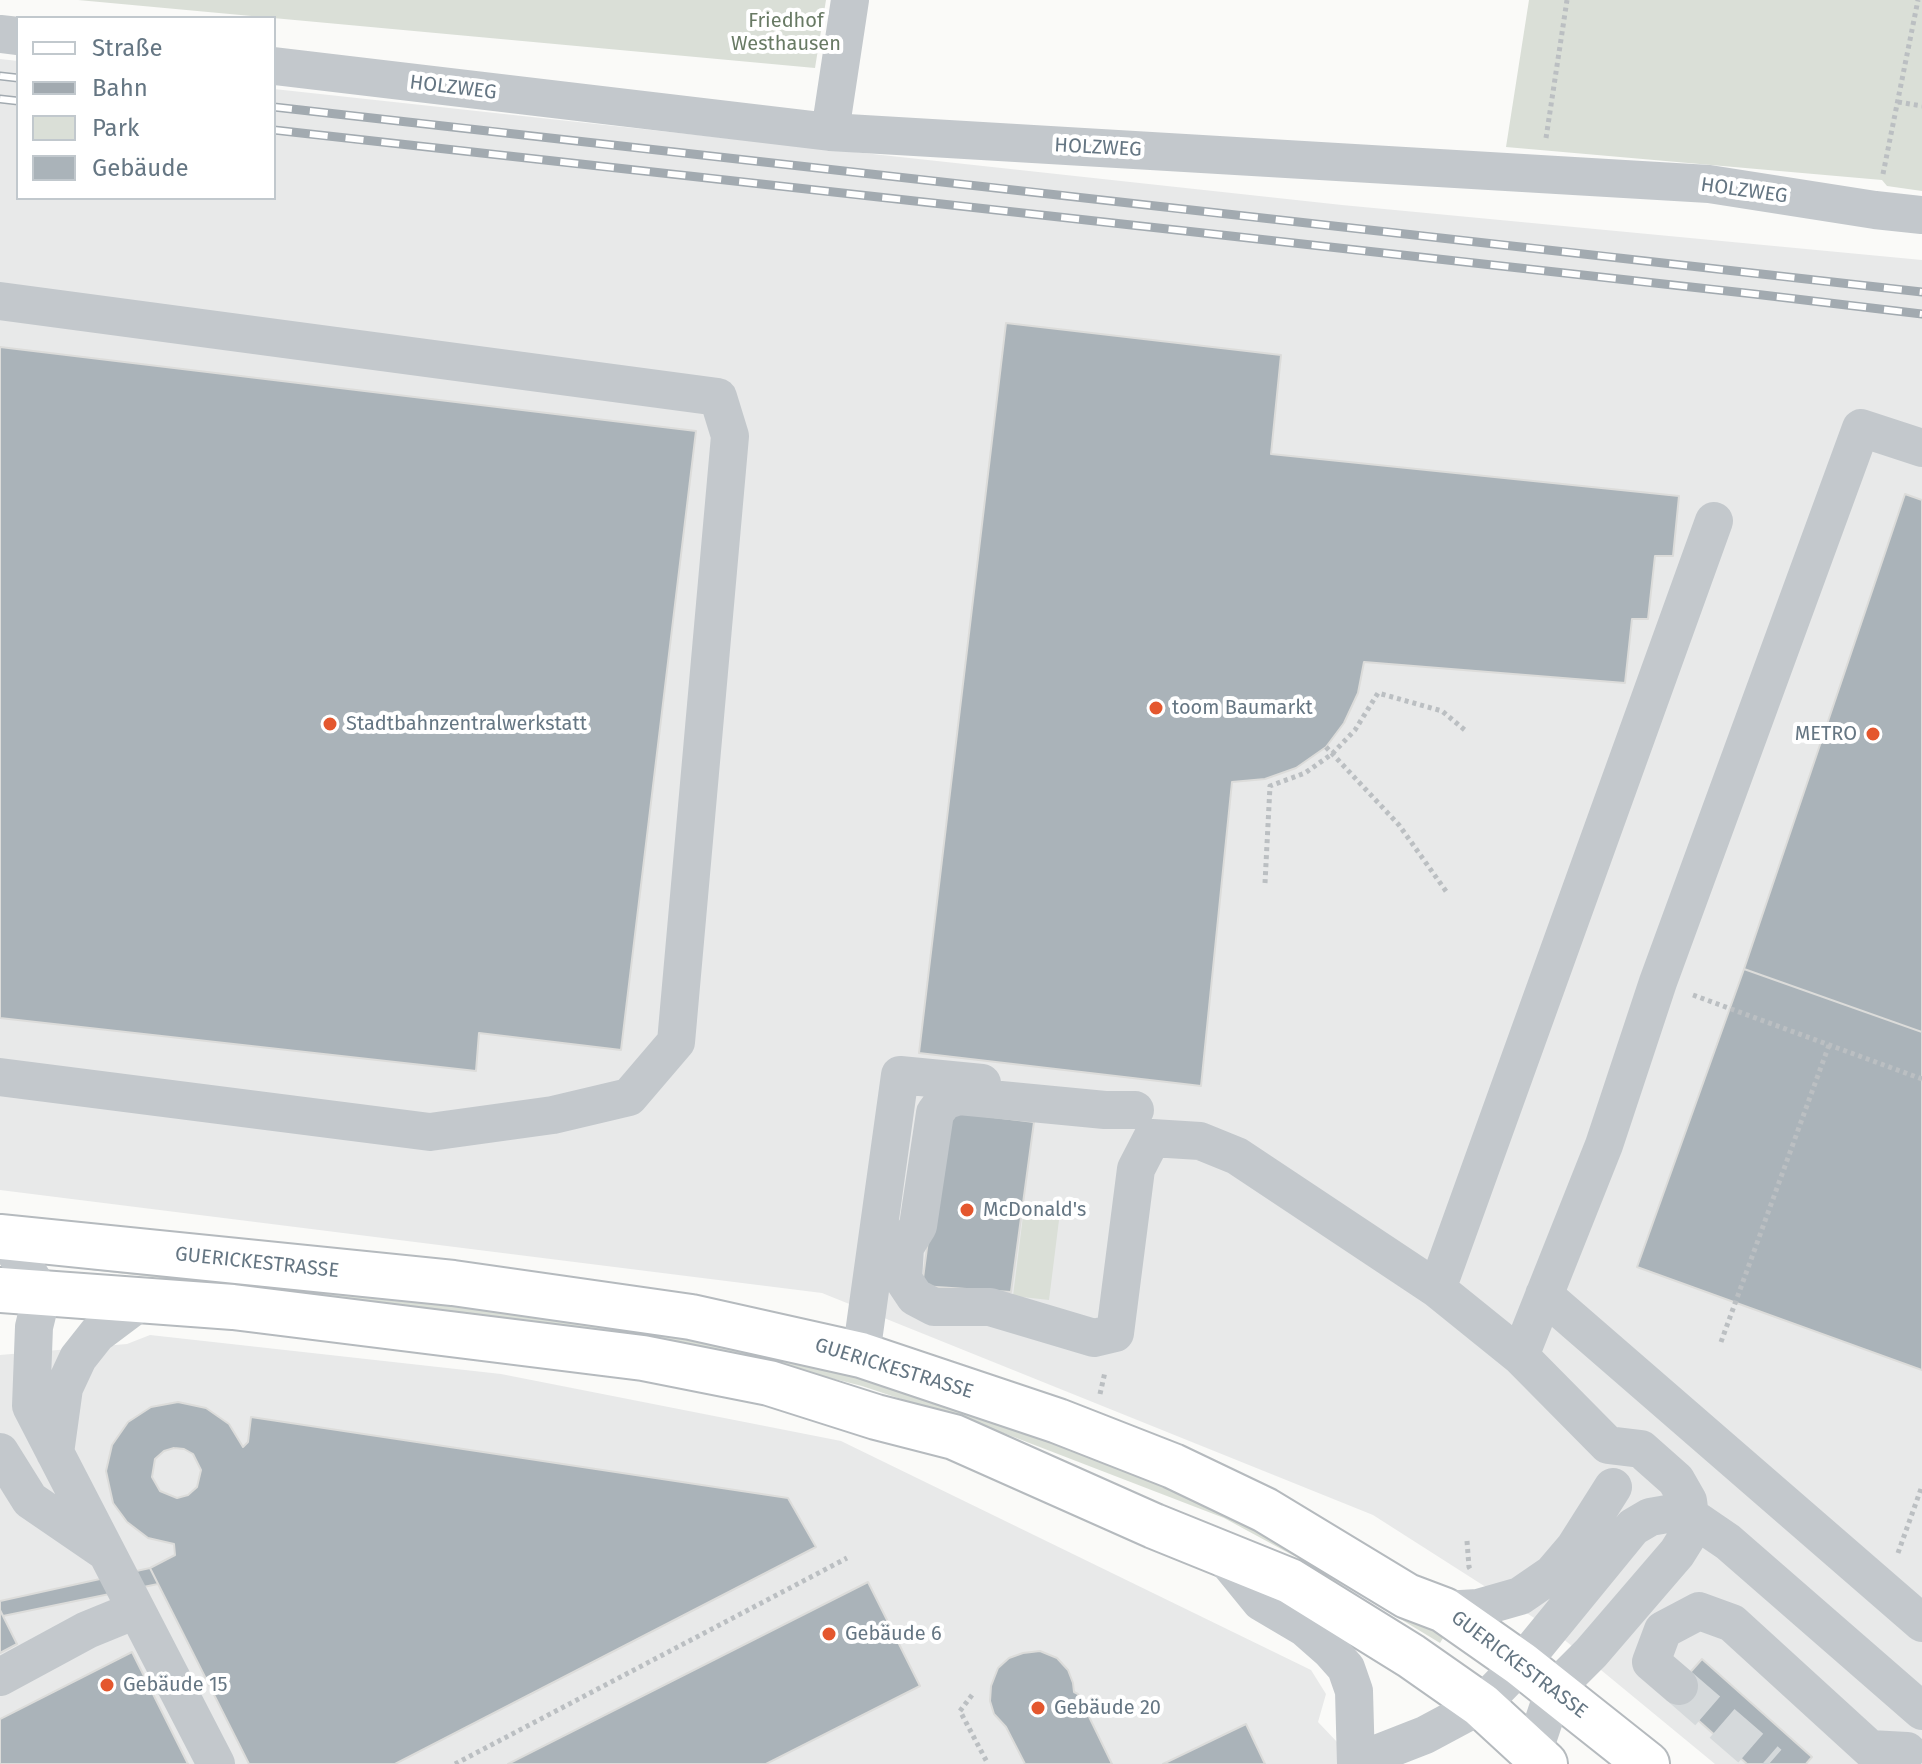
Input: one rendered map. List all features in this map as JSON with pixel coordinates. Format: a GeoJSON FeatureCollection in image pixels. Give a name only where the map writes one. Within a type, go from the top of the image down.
{"type":"FeatureCollection","features":[{"type":"Feature","properties":{"kind":"main road","name":"GUERICKESTRASSE"},"geometry":{"type":"LineString","coordinates":[[2,1239],[468,1285],[691,1317],[861,1355],[1058,1421],[1173,1466],[1265,1510],[1407,1596],[1444,1610],[1538,1677],[1647,1764]]}},
{"type":"Feature","properties":{"kind":"main road"},"geometry":{"type":"LineString","coordinates":[[21,1292],[233,1307],[643,1358],[769,1383],[876,1417],[954,1437],[1290,1581],[1411,1656],[1481,1705],[1539,1759]]}},
{"type":"Feature","properties":{"kind":"street"},"geometry":{"type":"LineString","coordinates":[[830,132],[850,0]]}},
{"type":"Feature","properties":{"kind":"street","name":"HOLZWEG"},"geometry":{"type":"LineString","coordinates":[[276,66],[830,132],[1709,184],[1922,215]]}},
{"type":"Feature","properties":{"kind":"street"},"geometry":{"type":"LineString","coordinates":[[0,301],[718,397],[730,436],[676,1042],[629,1097],[553,1115],[430,1132],[0,1077]]}},
{"type":"Feature","properties":{"kind":"street"},"geometry":{"type":"LineString","coordinates":[[1520,1356],[1604,1145],[1658,982],[1861,428],[1922,448]]}},
{"type":"Feature","properties":{"kind":"street"},"geometry":{"type":"LineString","coordinates":[[1437,1289],[1714,521]]}},
{"type":"Feature","properties":{"kind":"street"},"geometry":{"type":"LineString","coordinates":[[861,1355],[900,1075],[1088,1093],[1107,1097],[1144,1124]]}},
{"type":"Feature","properties":{"kind":"street"},"geometry":{"type":"LineString","coordinates":[[1144,1124],[1115,1333],[1094,1338],[990,1307],[934,1307],[915,1297],[903,1279],[905,1247],[918,1226],[935,1113],[944,1101],[959,1096],[1105,1110],[1200,1141],[1237,1156],[1437,1289],[1520,1356],[1608,1445],[1613,1487],[1623,1520],[1612,1550],[1538,1677],[1539,1759]]}},
{"type":"Feature","properties":{"kind":"street"},"geometry":{"type":"LineString","coordinates":[[2,1239],[34,1327],[31,1406],[216,1764]]}},
{"type":"Feature","properties":{"kind":"street"},"geometry":{"type":"LineString","coordinates":[[1544,1295],[1922,1623]]}},
{"type":"Feature","properties":{"kind":"street"},"geometry":{"type":"LineString","coordinates":[[55,1453],[64,1388],[78,1358],[97,1334],[141,1301]]}},
{"type":"Feature","properties":{"kind":"street"},"geometry":{"type":"LineString","coordinates":[[1221,1553],[1261,1602],[1305,1628],[1346,1668],[1354,1691],[1356,1763],[1425,1735],[1591,1653],[1677,1553],[1687,1537],[1690,1516],[1688,1501],[1676,1480],[1641,1449],[1608,1445]]}},
{"type":"Feature","properties":{"kind":"street"},"geometry":{"type":"LineString","coordinates":[[0,1452],[30,1500],[107,1553]]}},
{"type":"Feature","properties":{"kind":"street"},"geometry":{"type":"LineString","coordinates":[[1444,1610],[1478,1608],[1520,1596],[1552,1574],[1575,1547],[1613,1487]]}},
{"type":"Feature","properties":{"kind":"street"},"geometry":{"type":"LineString","coordinates":[[1612,1550],[1633,1527],[1650,1517],[1673,1513],[1690,1516],[1728,1542],[1922,1711]]}},
{"type":"Feature","properties":{"kind":"street"},"geometry":{"type":"LineString","coordinates":[[0,1677],[87,1630],[136,1610]]}},
{"type":"Feature","properties":{"kind":"street"},"geometry":{"type":"LineString","coordinates":[[1679,1686],[1651,1662],[1663,1630],[1699,1611],[1732,1623],[1870,1749],[1905,1753]]}},
{"type":"Feature","properties":{"kind":"path"},"geometry":{"type":"LineString","coordinates":[[1540,175],[1567,0]]}},
{"type":"Feature","properties":{"kind":"path"},"geometry":{"type":"LineString","coordinates":[[1875,210],[1918,0]]}},
{"type":"Feature","properties":{"kind":"path"},"geometry":{"type":"LineString","coordinates":[[1898,102],[1922,106]]}},
{"type":"Feature","properties":{"kind":"path"},"geometry":{"type":"LineString","coordinates":[[1265,883],[1270,786],[1305,773],[1332,754],[1355,730],[1378,693],[1442,711],[1466,731]]}},
{"type":"Feature","properties":{"kind":"path"},"geometry":{"type":"LineString","coordinates":[[1326,747],[1399,825],[1448,894]]}},
{"type":"Feature","properties":{"kind":"path"},"geometry":{"type":"LineString","coordinates":[[1658,982],[1922,1079]]}},
{"type":"Feature","properties":{"kind":"path"},"geometry":{"type":"LineString","coordinates":[[1721,1342],[1829,1045]]}},
{"type":"Feature","properties":{"kind":"path"},"geometry":{"type":"LineString","coordinates":[[1897,1557],[1922,1486]]}},
{"type":"Feature","properties":{"kind":"path"},"geometry":{"type":"LineString","coordinates":[[455,1764],[847,1558]]}},
{"type":"Feature","properties":{"kind":"path"},"geometry":{"type":"LineString","coordinates":[[972,1695],[960,1711],[988,1764]]}},
{"type":"Feature","properties":{"kind":"shaded area"},"geometry":{"type":"Polygon","coordinates":[[[0,59],[16,61],[16,200],[276,200],[276,89],[1342,205],[1922,260],[1922,1764],[1715,1764],[1550,1628],[1373,1515],[822,1293],[0,1190],[0,59]]]}},
{"type":"Feature","properties":{"kind":"shaded area"},"geometry":{"type":"Polygon","coordinates":[[[150,1335],[501,1374],[841,1441],[1311,1670],[1326,1694],[1318,1722],[1358,1764],[0,1764],[0,1355],[127,1344],[150,1335]]]}},
{"type":"Feature","properties":{"kind":"green space","name":"Friedhof Westhausen"},"geometry":{"type":"Polygon","coordinates":[[[78,0],[826,0],[815,68],[78,0]]]}},
{"type":"Feature","properties":{"kind":"green space"},"geometry":{"type":"Polygon","coordinates":[[[1529,0],[1922,0],[1922,191],[1887,186],[1882,180],[1506,147],[1529,0]]]}},
{"type":"Feature","properties":{"kind":"green space"},"geometry":{"type":"Polygon","coordinates":[[[1024,1208],[1060,1212],[1049,1300],[1013,1296],[1024,1208]]]}},
{"type":"Feature","properties":{"kind":"green space"},"geometry":{"type":"Polygon","coordinates":[[[93,1262],[610,1321],[840,1369],[947,1402],[1183,1491],[1272,1533],[1446,1633],[1440,1643],[1318,1569],[1224,1518],[1006,1434],[862,1386],[663,1341],[440,1310],[91,1270],[93,1262]]]}},
{"type":"Feature","properties":{"kind":"building","name":"toom Baumarkt"},"geometry":{"type":"Polygon","coordinates":[[[1006,323],[1281,355],[1271,454],[1679,496],[1673,556],[1655,556],[1648,619],[1632,619],[1625,683],[1364,662],[1358,693],[1344,723],[1326,747],[1296,768],[1265,779],[1232,782],[1201,1086],[919,1053],[1006,323]]]}},
{"type":"Feature","properties":{"kind":"building","name":"Stadtbahnzentralwerkstatt"},"geometry":{"type":"Polygon","coordinates":[[[0,347],[696,431],[621,1050],[479,1033],[476,1071],[0,1018],[0,347]]]}},
{"type":"Feature","properties":{"kind":"building","name":"METRO"},"geometry":{"type":"Polygon","coordinates":[[[1905,494],[1922,500],[1922,1032],[1744,969],[1905,494]]]}},
{"type":"Feature","properties":{"kind":"building"},"geometry":{"type":"Polygon","coordinates":[[[1744,969],[1922,1032],[1922,1370],[1637,1267],[1744,969]]]}},
{"type":"Feature","properties":{"kind":"building"},"geometry":{"type":"Polygon","coordinates":[[[945,1111],[1034,1122],[1011,1292],[922,1286],[945,1111]]]}},
{"type":"Feature","properties":{"kind":"building"},"geometry":{"type":"Polygon","coordinates":[[[178,1402],[206,1408],[229,1424],[243,1447],[248,1442],[251,1417],[788,1498],[816,1547],[395,1764],[249,1764],[150,1568],[175,1555],[174,1544],[148,1538],[127,1522],[113,1503],[106,1471],[112,1445],[128,1422],[151,1407],[178,1402]],[[184,1449],[164,1451],[155,1459],[152,1477],[160,1491],[177,1498],[188,1495],[197,1487],[201,1470],[193,1454],[184,1449]]]}},
{"type":"Feature","properties":{"kind":"building"},"geometry":{"type":"Polygon","coordinates":[[[150,1568],[158,1584],[3,1616],[0,1610],[0,1601],[150,1568]]]}},
{"type":"Feature","properties":{"kind":"building","name":"Gebäude 6"},"geometry":{"type":"Polygon","coordinates":[[[868,1582],[920,1686],[766,1764],[508,1764],[868,1582]]]}},
{"type":"Feature","properties":{"kind":"building"},"geometry":{"type":"Polygon","coordinates":[[[0,1610],[17,1644],[0,1653],[0,1610]]]}},
{"type":"Feature","properties":{"kind":"building","name":"Gebäude 20"},"geometry":{"type":"Polygon","coordinates":[[[1040,1651],[1057,1658],[1068,1670],[1074,1692],[1078,1694],[1112,1764],[1025,1764],[1006,1727],[994,1714],[990,1701],[991,1686],[998,1668],[1009,1658],[1040,1651]]]}},
{"type":"Feature","properties":{"kind":"building","name":"Gebäude 15"},"geometry":{"type":"Polygon","coordinates":[[[132,1652],[188,1764],[0,1764],[0,1719],[132,1652]]]}},
{"type":"Feature","properties":{"kind":"building"},"geometry":{"type":"Polygon","coordinates":[[[1702,1659],[1812,1757],[1806,1764],[1747,1764],[1670,1695],[1702,1659]]]}},
{"type":"Feature","properties":{"kind":"building","name":"Gebäude 20"},"geometry":{"type":"Polygon","coordinates":[[[1246,1724],[1265,1764],[1163,1764],[1246,1724]]]}},
{"type":"Feature","properties":{"kind":"tunnel"},"geometry":{"type":"LineString","coordinates":[[1679,1686],[1769,1764]]}},
{"type":"Feature","properties":{"kind":"railway"},"geometry":{"type":"LineString","coordinates":[[0,76],[16,78]]}},
{"type":"Feature","properties":{"kind":"railway"},"geometry":{"type":"LineString","coordinates":[[0,99],[16,101]]}},
{"type":"Feature","properties":{"kind":"railway"},"geometry":{"type":"LineString","coordinates":[[276,107],[1922,292]]}},
{"type":"Feature","properties":{"kind":"railway"},"geometry":{"type":"LineString","coordinates":[[276,130],[1922,314]]}},
{"type":"Feature","properties":{"kind":"place","name":"toom Baumarkt"},"geometry":{"type":"Point","coordinates":[1156,708]}},
{"type":"Feature","properties":{"kind":"place","name":"Stadtbahnzentralwerkstatt"},"geometry":{"type":"Point","coordinates":[330,724]}},
{"type":"Feature","properties":{"kind":"place","name":"METRO"},"geometry":{"type":"Point","coordinates":[1873,734]}},
{"type":"Feature","properties":{"kind":"place","name":"McDonald's"},"geometry":{"type":"Point","coordinates":[967,1210]}},
{"type":"Feature","properties":{"kind":"place","name":"Gebäude 6"},"geometry":{"type":"Point","coordinates":[829,1634]}},
{"type":"Feature","properties":{"kind":"place","name":"Gebäude 15"},"geometry":{"type":"Point","coordinates":[107,1685]}},
{"type":"Feature","properties":{"kind":"place","name":"Gebäude 20"},"geometry":{"type":"Point","coordinates":[1038,1708]}}]}
